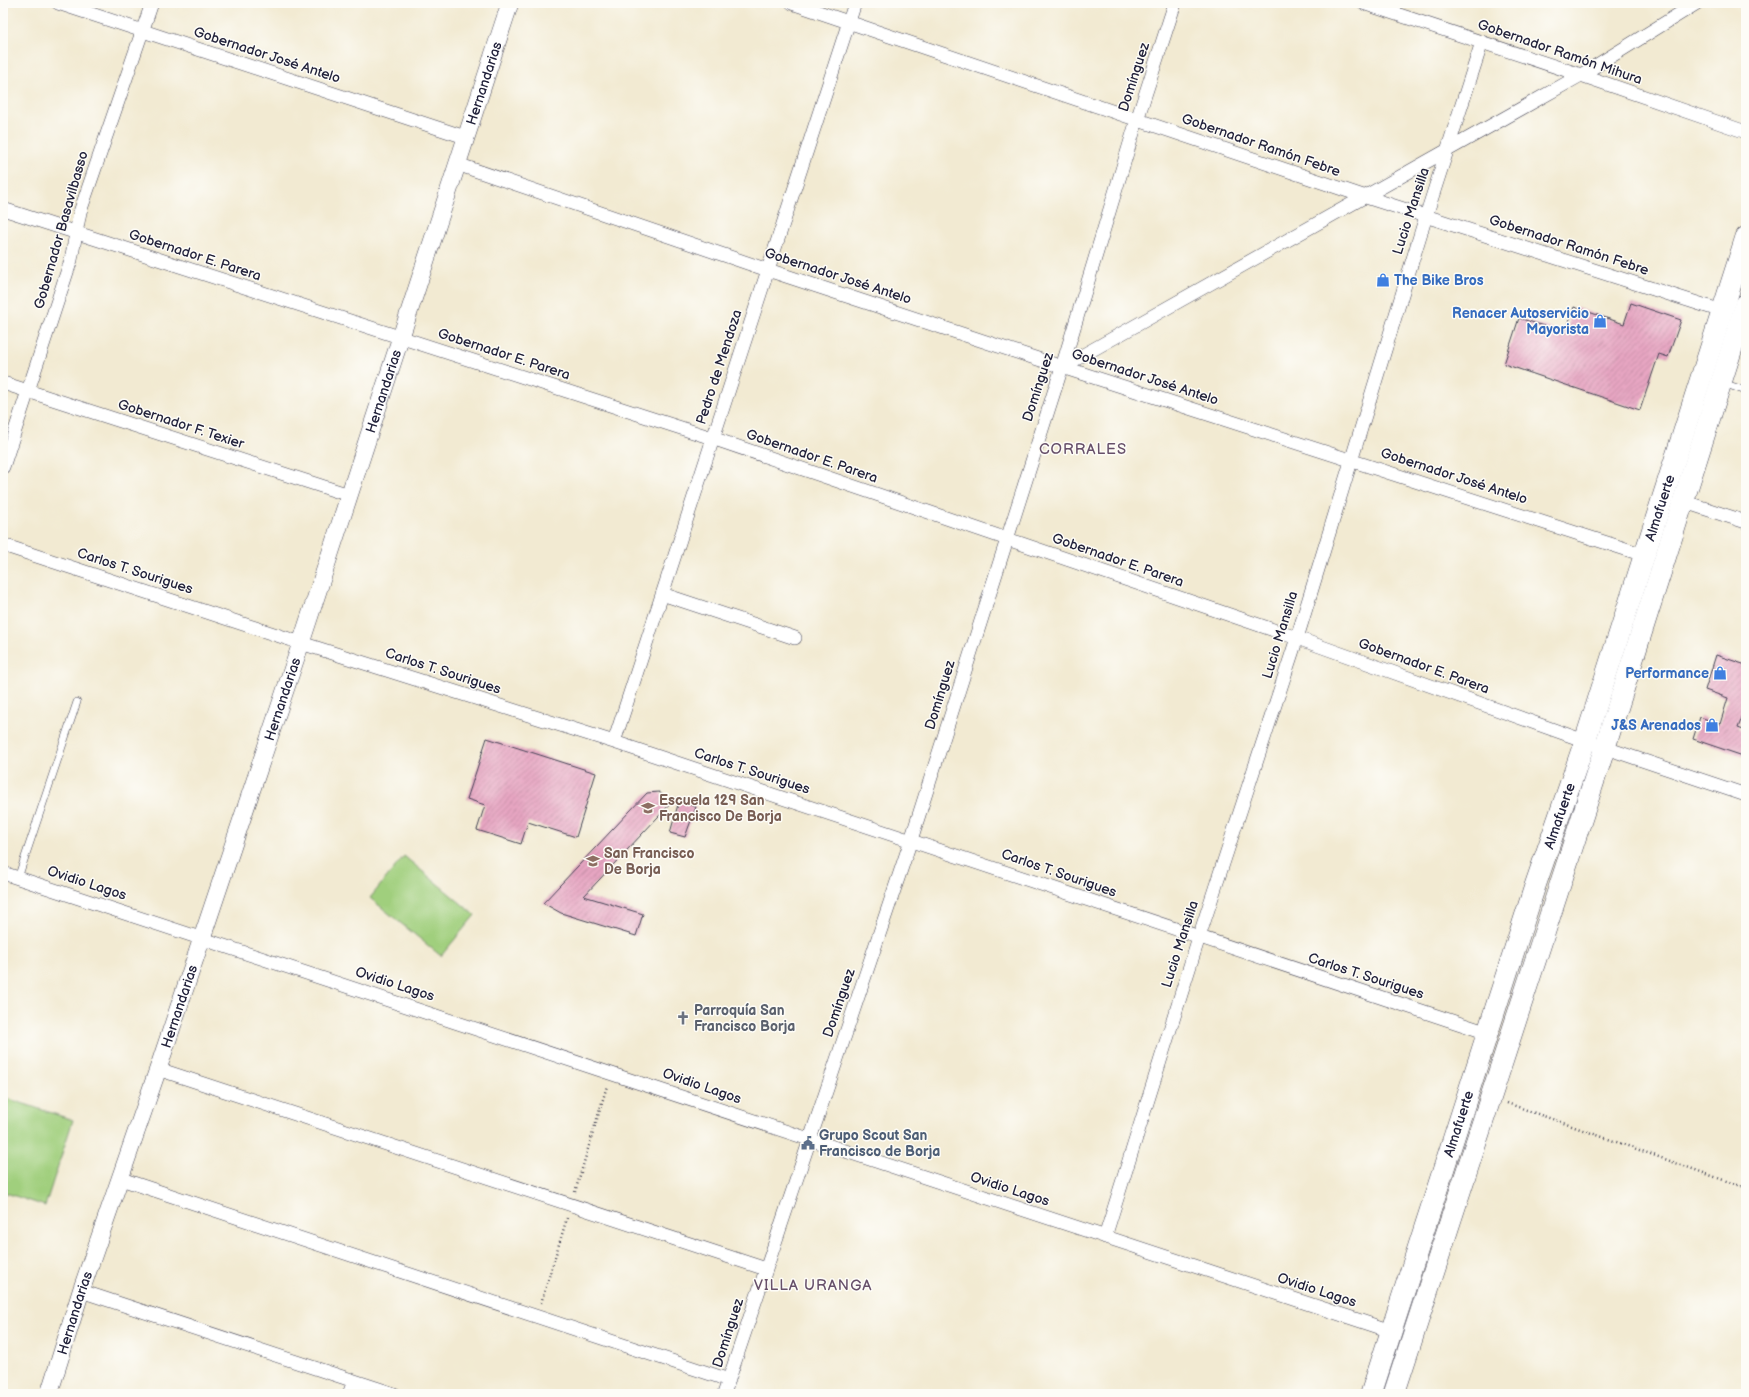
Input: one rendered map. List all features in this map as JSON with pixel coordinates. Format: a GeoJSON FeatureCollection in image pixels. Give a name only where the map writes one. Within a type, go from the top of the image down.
{"type":"FeatureCollection","features":[{"type":"Feature","properties":{"kind":"main road","name":"Almafuerte"},"geometry":{"type":"LineString","coordinates":[[1371,1394],[1535,886],[1585,741],[1746,237]]}},
{"type":"Feature","properties":{"kind":"main road","name":"Almafuerte"},"geometry":{"type":"LineString","coordinates":[[1394,1394],[1746,304]]}},
{"type":"Feature","properties":{"kind":"street","name":"Gobernador José Antelo"},"geometry":{"type":"LineString","coordinates":[[58,3],[465,137]]}},
{"type":"Feature","properties":{"kind":"street","name":"Gobernador Basavilbasso"},"geometry":{"type":"LineString","coordinates":[[3,467],[71,260],[80,212],[152,3]]}},
{"type":"Feature","properties":{"kind":"street","name":"Hernandarias"},"geometry":{"type":"LineString","coordinates":[[49,1394],[81,1291],[121,1179],[301,642],[510,3]]}},
{"type":"Feature","properties":{"kind":"street","name":"Gobernador Ramón Febre"},"geometry":{"type":"LineString","coordinates":[[792,3],[1366,197],[1722,311]]}},
{"type":"Feature","properties":{"kind":"street","name":"Pedro de Mendoza"},"geometry":{"type":"LineString","coordinates":[[614,742],[712,438],[856,3]]}},
{"type":"Feature","properties":{"kind":"street","name":"Domínguez"},"geometry":{"type":"LineString","coordinates":[[724,1394],[911,840],[1062,367],[1136,120],[1175,3]]}},
{"type":"Feature","properties":{"kind":"street","name":"Gobernador Ramón Mihura"},"geometry":{"type":"LineString","coordinates":[[1363,3],[1581,75],[1746,132]]}},
{"type":"Feature","properties":{"kind":"street"},"geometry":{"type":"LineString","coordinates":[[1062,367],[1581,75],[1697,3]]}},
{"type":"Feature","properties":{"kind":"street","name":"Lucio Mansilla"},"geometry":{"type":"LineString","coordinates":[[1105,1237],[1199,937],[1296,638],[1350,459],[1482,42]]}},
{"type":"Feature","properties":{"kind":"street","name":"Gobernador José Antelo"},"geometry":{"type":"LineString","coordinates":[[457,164],[768,270],[1062,367],[1644,555]]}},
{"type":"Feature","properties":{"kind":"street","name":"Gobernador E. Parera"},"geometry":{"type":"LineString","coordinates":[[3,209],[76,234],[712,438],[1296,638],[1585,741],[1746,795]]}},
{"type":"Feature","properties":{"kind":"street","name":"Gobernador F. Texier"},"geometry":{"type":"LineString","coordinates":[[3,383],[349,495]]}},
{"type":"Feature","properties":{"kind":"street"},"geometry":{"type":"LineString","coordinates":[[1682,501],[1746,522]]}},
{"type":"Feature","properties":{"kind":"street","name":"Carlos T. Sourigues"},"geometry":{"type":"LineString","coordinates":[[3,545],[614,742],[1488,1033]]}},
{"type":"Feature","properties":{"kind":"street"},"geometry":{"type":"LineString","coordinates":[[662,594],[795,638]]}},
{"type":"Feature","properties":{"kind":"street","name":"Ovidio Lagos"},"geometry":{"type":"LineString","coordinates":[[3,873],[202,937],[1105,1237],[1392,1330]]}},
{"type":"Feature","properties":{"kind":"street"},"geometry":{"type":"LineString","coordinates":[[158,1069],[766,1269]]}},
{"type":"Feature","properties":{"kind":"street"},"geometry":{"type":"LineString","coordinates":[[121,1179],[729,1380]]}},
{"type":"Feature","properties":{"kind":"street"},"geometry":{"type":"LineString","coordinates":[[81,1291],[394,1394]]}},
{"type":"Feature","properties":{"kind":"street"},"geometry":{"type":"LineString","coordinates":[[349,1394],[354,1380]]}},
{"type":"Feature","properties":{"kind":"lane"},"geometry":{"type":"LineString","coordinates":[[1721,382],[1746,391]]}},
{"type":"Feature","properties":{"kind":"lane"},"geometry":{"type":"LineString","coordinates":[[18,878],[77,702]]}},
{"type":"Feature","properties":{"kind":"path"},"geometry":{"type":"LineString","coordinates":[[1491,1097],[1746,1188]]}},
{"type":"Feature","properties":{"kind":"green space"},"geometry":{"type":"Polygon","coordinates":[[[404,856],[475,915],[441,956],[370,898],[404,856]]]}},
{"type":"Feature","properties":{"kind":"green space"},"geometry":{"type":"Polygon","coordinates":[[[3,1097],[73,1120],[45,1206],[3,1192],[3,1097]]]}},
{"type":"Feature","properties":{"kind":"building"},"geometry":{"type":"Polygon","coordinates":[[[1631,303],[1681,320],[1668,357],[1659,354],[1640,410],[1504,364],[1519,318],[1565,333],[1574,307],[1624,324],[1631,303]]]}},
{"type":"Feature","properties":{"kind":"building"},"geometry":{"type":"Polygon","coordinates":[[[1716,655],[1746,665],[1746,707],[1738,728],[1746,731],[1746,757],[1693,739],[1700,717],[1720,724],[1728,698],[1705,690],[1716,655]]]}},
{"type":"Feature","properties":{"kind":"building"},"geometry":{"type":"Polygon","coordinates":[[[487,738],[596,773],[576,837],[528,822],[521,844],[477,830],[485,805],[467,799],[487,738]]]}},
{"type":"Feature","properties":{"kind":"building"},"geometry":{"type":"Polygon","coordinates":[[[659,792],[672,802],[584,896],[643,914],[636,936],[561,913],[543,903],[647,793],[659,792]]]}},
{"type":"Feature","properties":{"kind":"building"},"geometry":{"type":"Polygon","coordinates":[[[679,801],[696,807],[685,837],[670,833],[679,801]]]}},
{"type":"Feature","properties":{"kind":"place","name":"The Bike Bros"},"geometry":{"type":"Point","coordinates":[1383,280]}},
{"type":"Feature","properties":{"kind":"place","name":"Renacer Autoservicio Mayorista"},"geometry":{"type":"Point","coordinates":[1600,321]}},
{"type":"Feature","properties":{"kind":"place","name":"Performance"},"geometry":{"type":"Point","coordinates":[1720,673]}},
{"type":"Feature","properties":{"kind":"place","name":"J&S Arenados"},"geometry":{"type":"Point","coordinates":[1712,725]}},
{"type":"Feature","properties":{"kind":"place","name":"Escuela 129 San Francisco De Borja"},"geometry":{"type":"Point","coordinates":[648,808]}},
{"type":"Feature","properties":{"kind":"place","name":"San Francisco De Borja"},"geometry":{"type":"Point","coordinates":[593,861]}},
{"type":"Feature","properties":{"kind":"place","name":"Parroquía San Francisco Borja"},"geometry":{"type":"Point","coordinates":[683,1018]}},
{"type":"Feature","properties":{"kind":"place","name":"Grupo Scout San Francisco de Borja"},"geometry":{"type":"Point","coordinates":[808,1143]}},
{"type":"Feature","properties":{"kind":"district","name":"CORRALES"},"geometry":{"type":"Point","coordinates":[1083,449]}},
{"type":"Feature","properties":{"kind":"district","name":"VILLA URANGA"},"geometry":{"type":"Point","coordinates":[813,1285]}}]}
